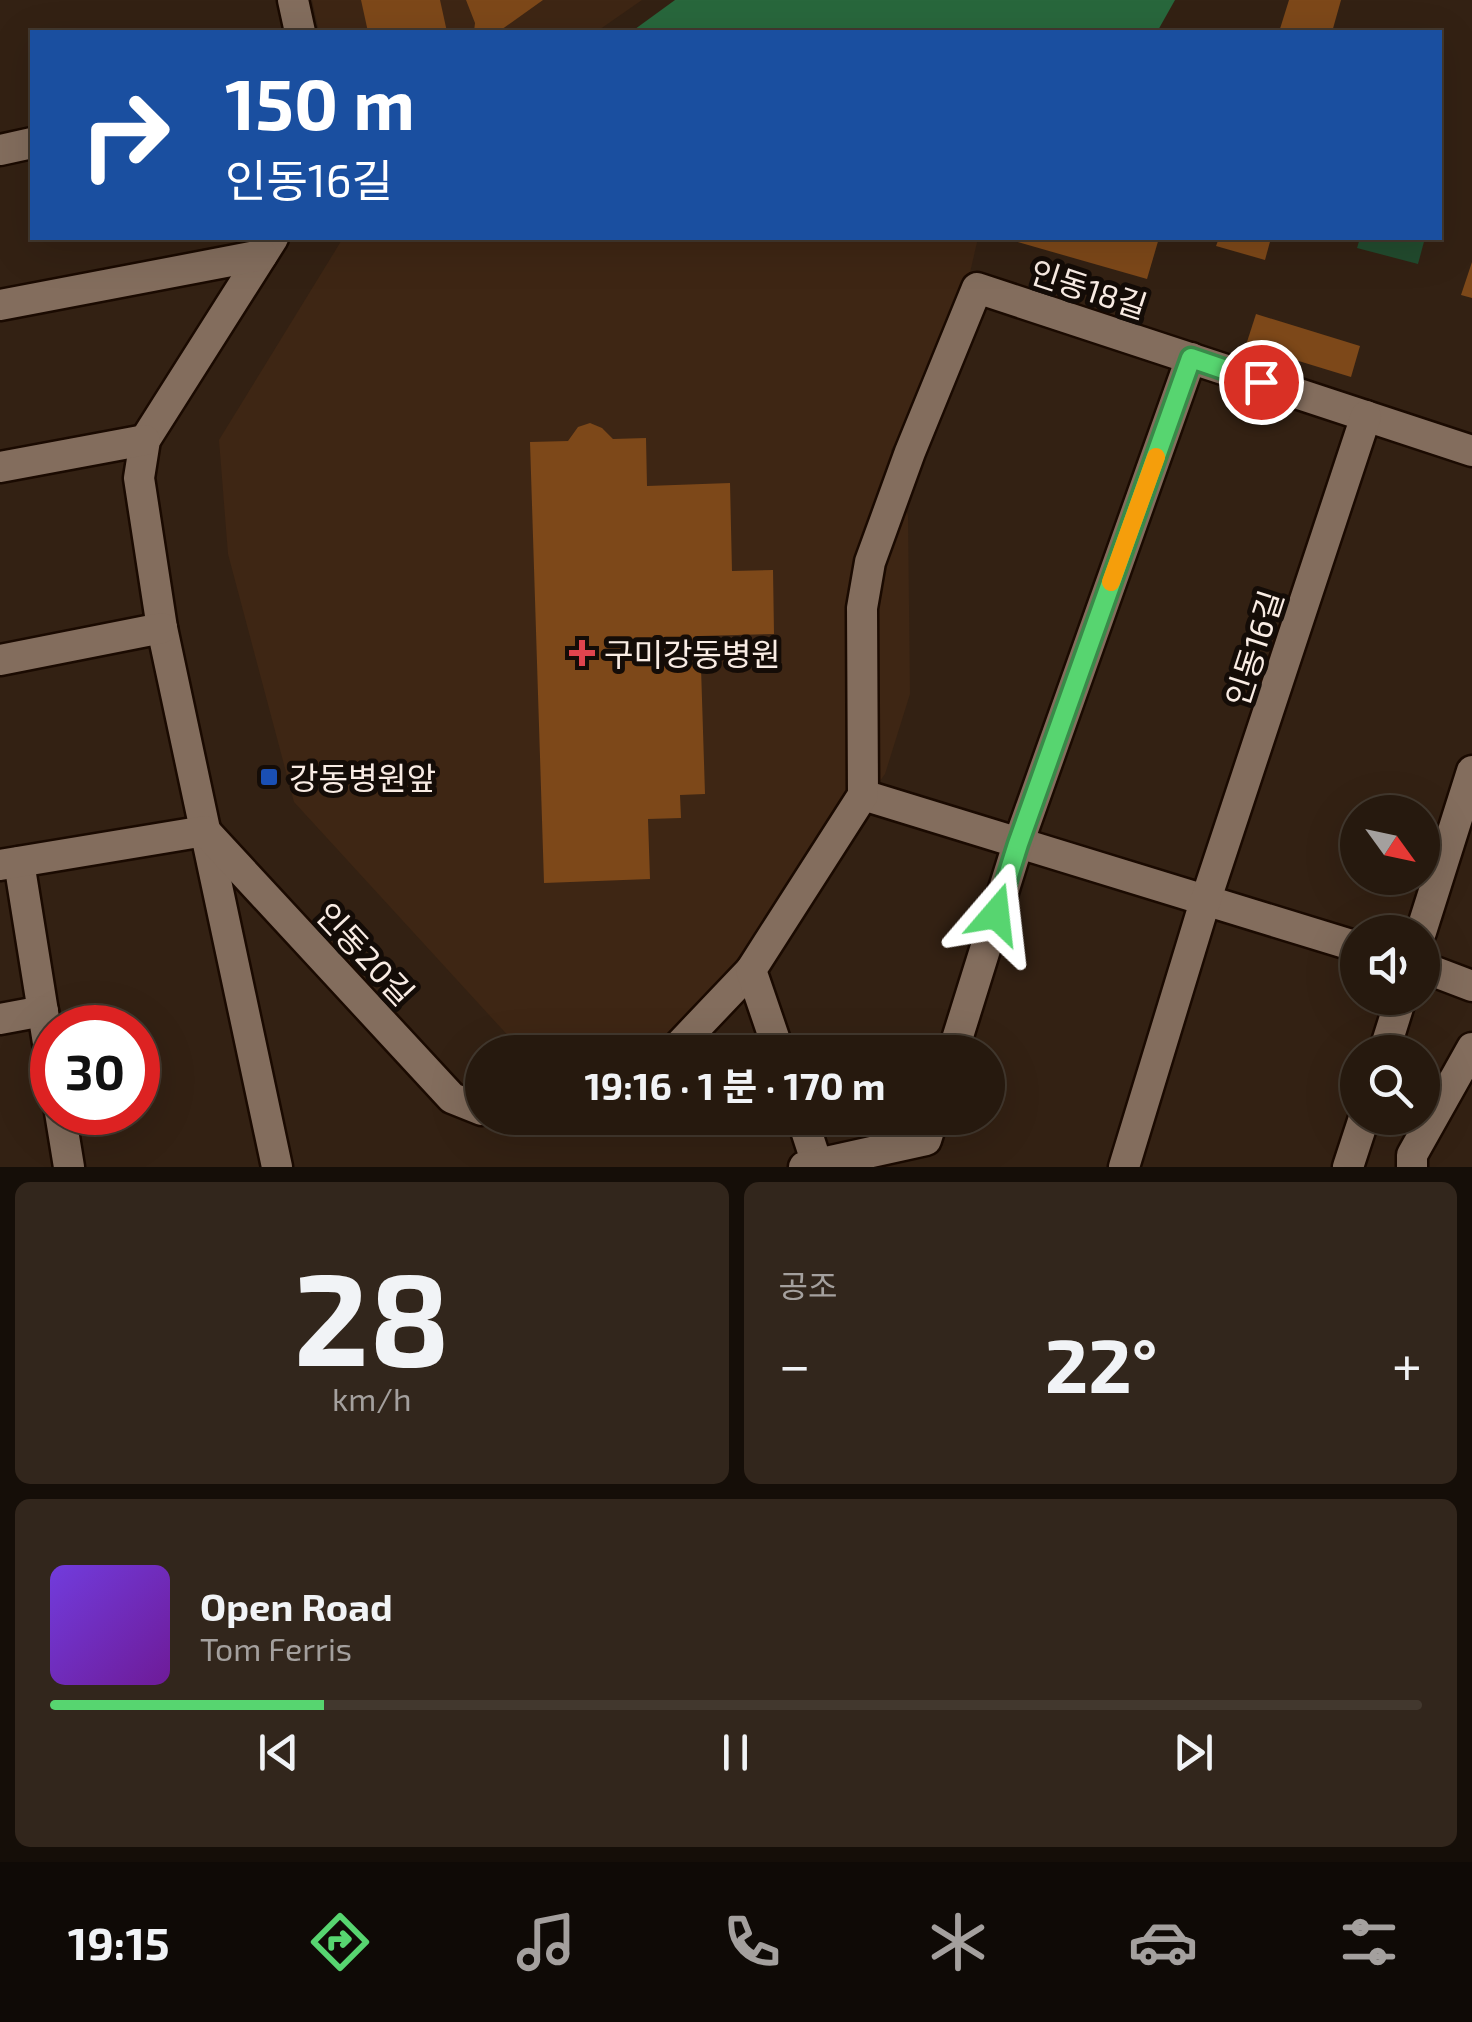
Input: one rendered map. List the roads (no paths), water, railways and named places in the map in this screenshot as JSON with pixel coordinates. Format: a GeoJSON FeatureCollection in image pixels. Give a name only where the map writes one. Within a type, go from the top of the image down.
{"type":"FeatureCollection","features":[{"type":"Feature","properties":{"kind":"street"},"geometry":{"type":"LineString","coordinates":[[293,0],[300,30]]}},
{"type":"Feature","properties":{"kind":"street"},"geometry":{"type":"LineString","coordinates":[[0,150],[30,144]]}},
{"type":"Feature","properties":{"kind":"street"},"geometry":{"type":"LineString","coordinates":[[0,305],[268,246]]}},
{"type":"Feature","properties":{"kind":"street"},"geometry":{"type":"LineString","coordinates":[[268,246],[145,440],[139,478],[162,628],[277,1167]]}},
{"type":"Feature","properties":{"kind":"street","name":"인동18길"},"geometry":{"type":"LineString","coordinates":[[862,795],[862,608],[870,562],[977,288],[1191,358]]}},
{"type":"Feature","properties":{"kind":"street"},"geometry":{"type":"LineString","coordinates":[[959,1035],[1018,844],[1191,358],[1472,451]]}},
{"type":"Feature","properties":{"kind":"street","name":"인동16길"},"geometry":{"type":"LineString","coordinates":[[1124,1167],[1206,901],[1366,416]]}},
{"type":"Feature","properties":{"kind":"street"},"geometry":{"type":"LineString","coordinates":[[0,467],[145,440]]}},
{"type":"Feature","properties":{"kind":"street"},"geometry":{"type":"LineString","coordinates":[[0,660],[162,628]]}},
{"type":"Feature","properties":{"kind":"street"},"geometry":{"type":"LineString","coordinates":[[1426,915],[1472,771]]}},
{"type":"Feature","properties":{"kind":"street"},"geometry":{"type":"LineString","coordinates":[[689,1035],[751,970],[862,795],[1340,942]]}},
{"type":"Feature","properties":{"kind":"street"},"geometry":{"type":"LineString","coordinates":[[41,1005],[10,863],[206,831]]}},
{"type":"Feature","properties":{"kind":"street","name":"인동20길"},"geometry":{"type":"LineString","coordinates":[[206,831],[452,1098],[465,1103]]}},
{"type":"Feature","properties":{"kind":"street"},"geometry":{"type":"LineString","coordinates":[[751,970],[773,1035]]}},
{"type":"Feature","properties":{"kind":"street"},"geometry":{"type":"LineString","coordinates":[[1440,974],[1472,986]]}},
{"type":"Feature","properties":{"kind":"street"},"geometry":{"type":"LineString","coordinates":[[0,1019],[30,1014]]}},
{"type":"Feature","properties":{"kind":"street"},"geometry":{"type":"LineString","coordinates":[[1412,1167],[1412,1155],[1472,1048]]}},
{"type":"Feature","properties":{"kind":"street"},"geometry":{"type":"LineString","coordinates":[[64,1135],[70,1167]]}},
{"type":"Feature","properties":{"kind":"street"},"geometry":{"type":"LineString","coordinates":[[806,1135],[813,1166],[926,1140],[928,1135]]}},
{"type":"Feature","properties":{"kind":"street"},"geometry":{"type":"LineString","coordinates":[[1348,1167],[1358,1135]]}},
{"type":"Feature","properties":{"kind":"place","name":"구미강동병원"},"geometry":{"type":"Point","coordinates":[582,653]}},
{"type":"Feature","properties":{"kind":"place","name":"강동병원앞"},"geometry":{"type":"Point","coordinates":[269,777]}}]}
